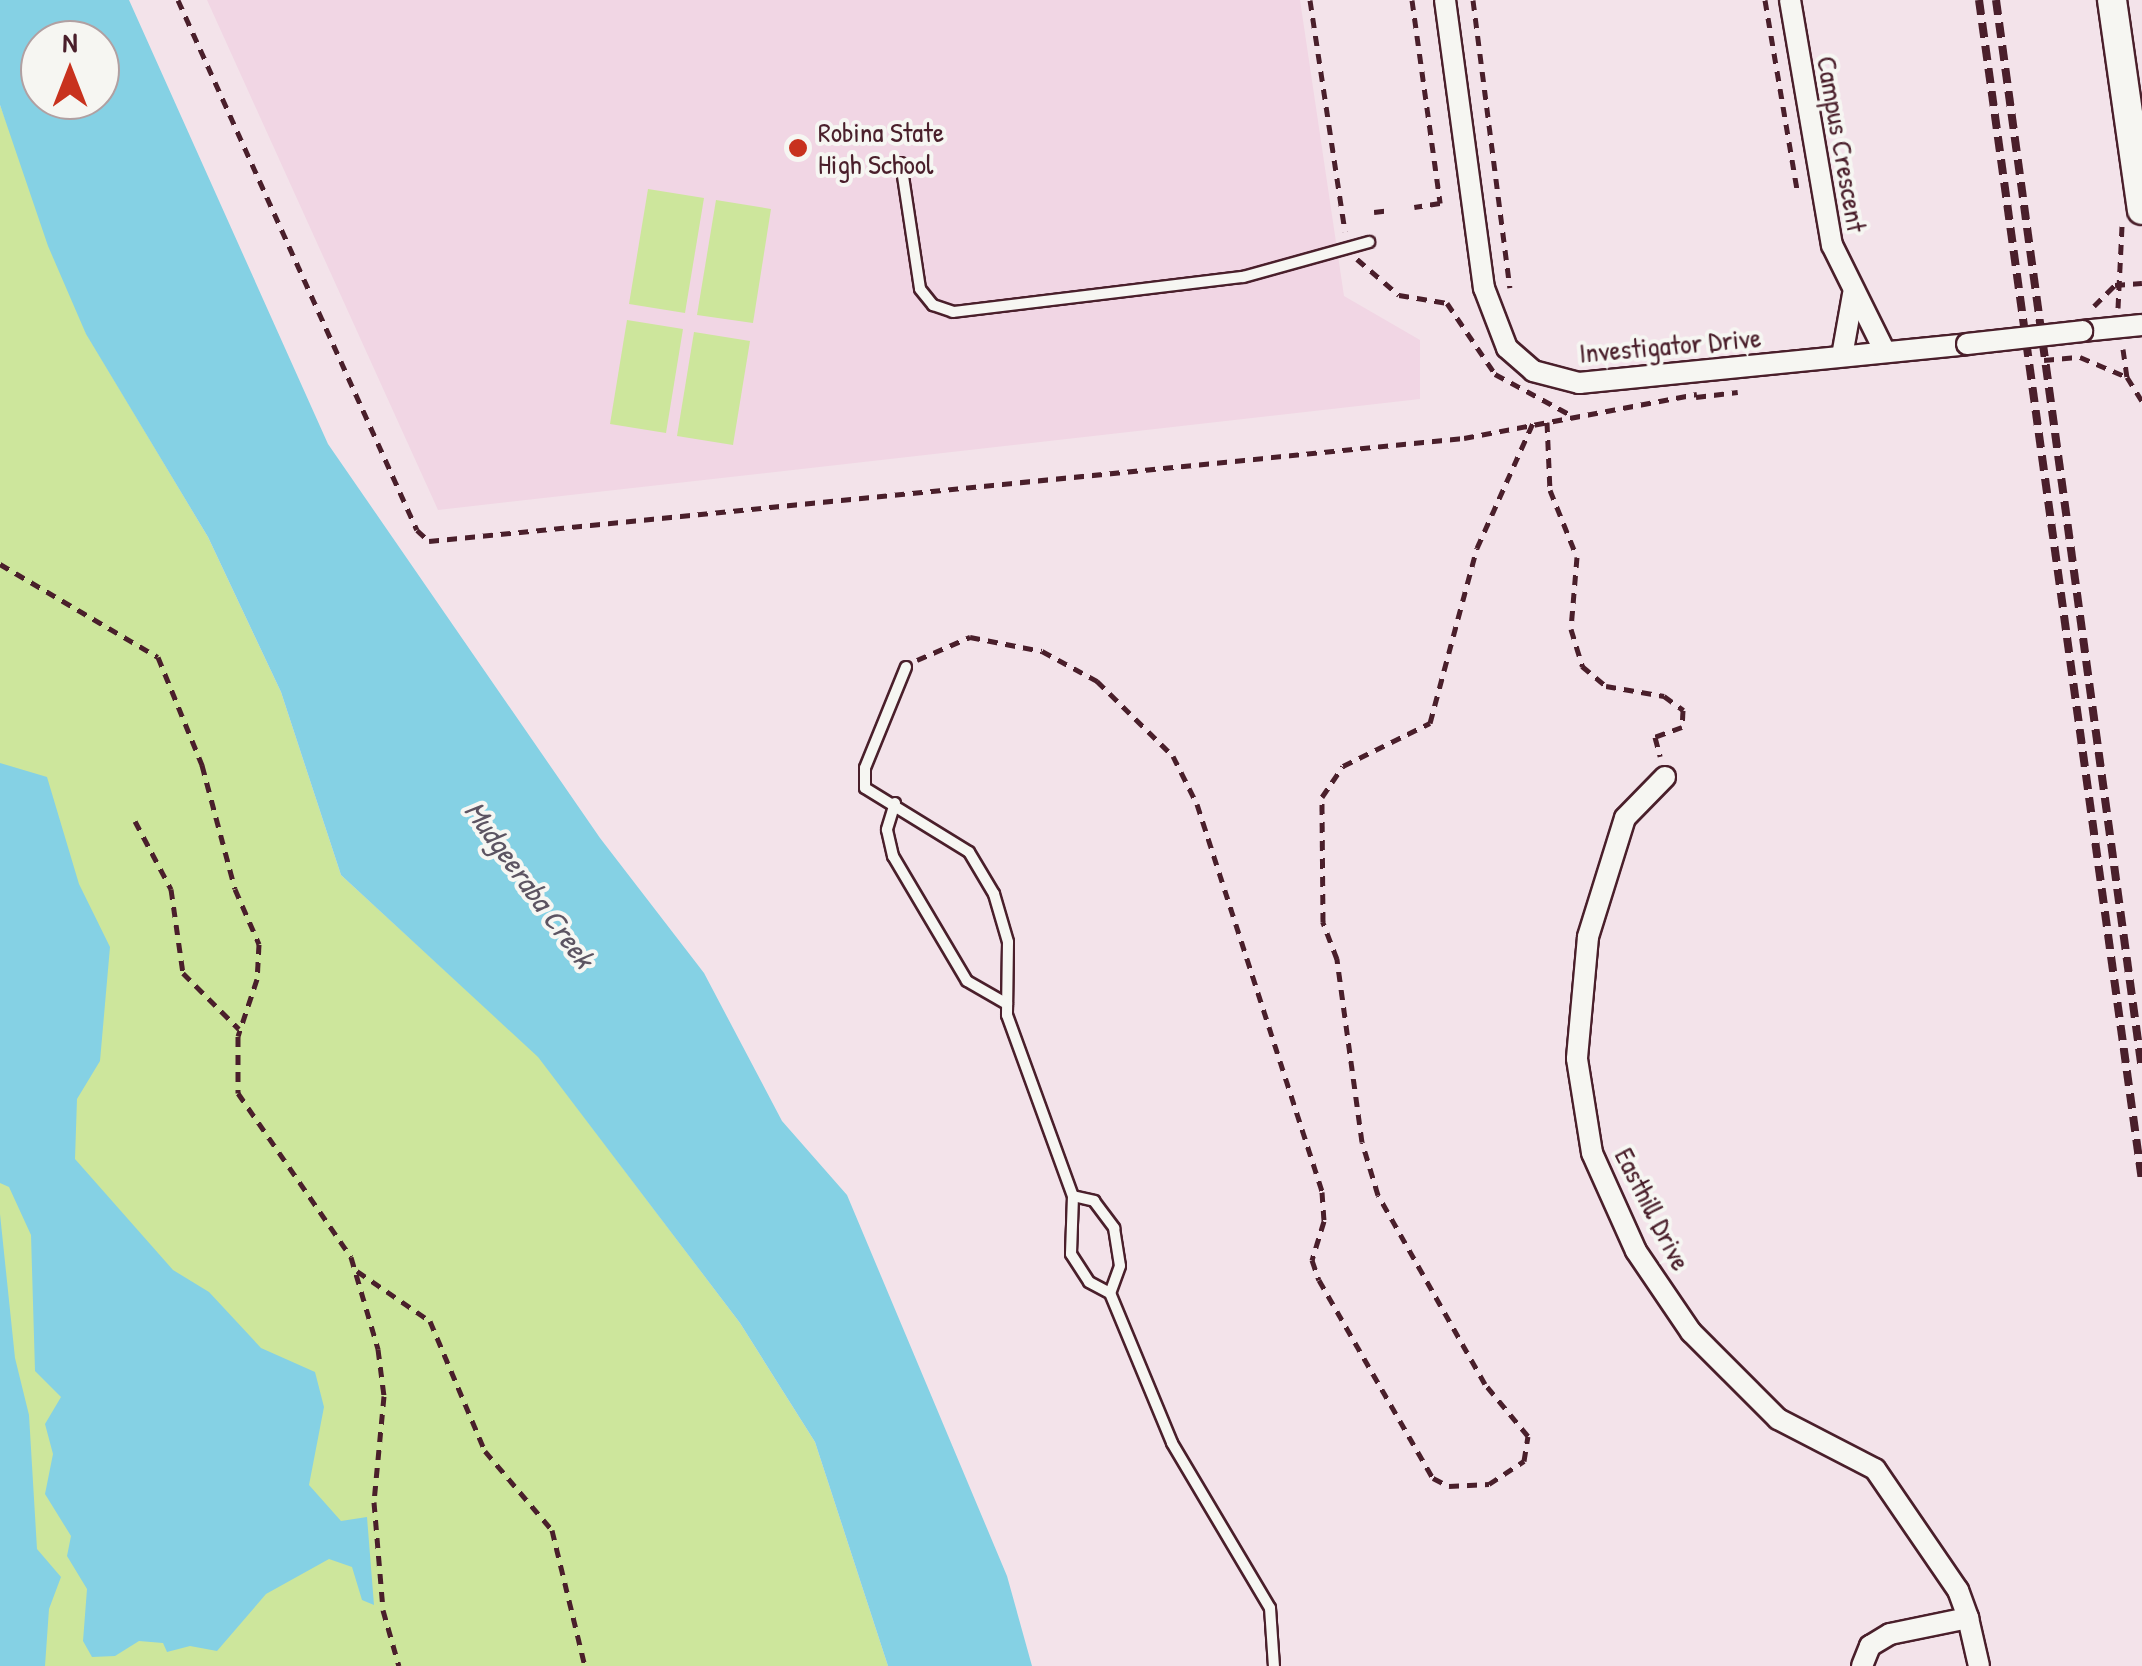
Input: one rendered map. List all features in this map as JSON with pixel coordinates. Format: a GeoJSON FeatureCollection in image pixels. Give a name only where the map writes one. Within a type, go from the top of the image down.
{"type":"FeatureCollection","features":[{"type":"Feature","properties":{"kind":"street","name":"Investigator Drive"},"geometry":{"type":"LineString","coordinates":[[1445,0],[1484,288],[1507,348],[1562,382],[2131,326]]}},
{"type":"Feature","properties":{"kind":"street","name":"Campus Crescent"},"geometry":{"type":"LineString","coordinates":[[1790,0],[1828,226],[1853,294],[1885,352]]}},
{"type":"Feature","properties":{"kind":"street"},"geometry":{"type":"LineString","coordinates":[[2112,0],[2131,212]]}},
{"type":"Feature","properties":{"kind":"street"},"geometry":{"type":"LineString","coordinates":[[1842,356],[1853,294]]}},
{"type":"Feature","properties":{"kind":"street","name":"Easthill Drive"},"geometry":{"type":"LineString","coordinates":[[1666,777],[1625,818],[1588,937],[1577,1060],[1592,1153],[1636,1250],[1691,1332],[1778,1419],[1875,1469],[1958,1590],[1979,1666]]}},
{"type":"Feature","properties":{"kind":"street"},"geometry":{"type":"LineString","coordinates":[[1862,1666],[1870,1646],[1890,1634],[1968,1618]]}},
{"type":"Feature","properties":{"kind":"lane"},"geometry":{"type":"LineString","coordinates":[[901,163],[920,288],[933,306],[953,312],[1243,277],[1368,242]]}},
{"type":"Feature","properties":{"kind":"lane"},"geometry":{"type":"LineString","coordinates":[[906,667],[864,768],[865,788],[896,803],[970,852],[994,894],[1008,942],[1007,1004],[1073,1196],[1071,1254],[1089,1282],[1110,1293],[1172,1443],[1270,1608],[1274,1666]]}},
{"type":"Feature","properties":{"kind":"lane"},"geometry":{"type":"LineString","coordinates":[[896,803],[887,830],[893,856],[966,981],[1007,1004]]}},
{"type":"Feature","properties":{"kind":"lane"},"geometry":{"type":"LineString","coordinates":[[1073,1196],[1094,1201],[1114,1228],[1120,1266],[1110,1293]]}},
{"type":"Feature","properties":{"kind":"path"},"geometry":{"type":"LineString","coordinates":[[178,0],[417,530],[429,541],[1312,455],[1696,397],[1699,371]]}},
{"type":"Feature","properties":{"kind":"path"},"geometry":{"type":"LineString","coordinates":[[1310,0],[1350,246],[1383,287],[1447,303],[1480,358],[1508,385],[1569,414]]}},
{"type":"Feature","properties":{"kind":"path"},"geometry":{"type":"LineString","coordinates":[[1412,0],[1440,204],[1414,207]]}},
{"type":"Feature","properties":{"kind":"path"},"geometry":{"type":"LineString","coordinates":[[1473,0],[1512,304]]}},
{"type":"Feature","properties":{"kind":"path"},"geometry":{"type":"LineString","coordinates":[[1374,212],[1391,210]]}},
{"type":"Feature","properties":{"kind":"path"},"geometry":{"type":"LineString","coordinates":[[2090,310],[2115,285],[2131,212]]}},
{"type":"Feature","properties":{"kind":"path"},"geometry":{"type":"LineString","coordinates":[[2115,285],[2142,283]]}},
{"type":"Feature","properties":{"kind":"path"},"geometry":{"type":"LineString","coordinates":[[2115,285],[2131,326],[2126,377]]}},
{"type":"Feature","properties":{"kind":"path"},"geometry":{"type":"LineString","coordinates":[[2080,358],[2126,377],[2142,401]]}},
{"type":"Feature","properties":{"kind":"path"},"geometry":{"type":"LineString","coordinates":[[2132,384],[2142,382]]}},
{"type":"Feature","properties":{"kind":"path"},"geometry":{"type":"LineString","coordinates":[[1548,422],[1550,490],[1577,558],[1570,629],[1582,666],[1606,686],[1664,696],[1683,710],[1682,727],[1655,737],[1666,777]]}},
{"type":"Feature","properties":{"kind":"path"},"geometry":{"type":"LineString","coordinates":[[906,667],[970,637],[1042,651],[1098,681],[1173,756],[1197,804],[1322,1192],[1324,1221],[1312,1260],[1320,1280],[1433,1478],[1449,1486],[1490,1484],[1524,1461],[1528,1436],[1484,1384],[1378,1195],[1362,1142],[1337,959],[1323,922],[1322,797],[1342,766],[1430,724],[1477,548],[1533,423]]}},
{"type":"Feature","properties":{"kind":"path"},"geometry":{"type":"LineString","coordinates":[[0,564],[148,648],[166,668],[259,944],[239,1029],[236,1075],[245,1108],[356,1271],[382,1373],[374,1502],[383,1610],[399,1666]]}},
{"type":"Feature","properties":{"kind":"path"},"geometry":{"type":"LineString","coordinates":[[135,821],[171,889],[183,974],[239,1029]]}},
{"type":"Feature","properties":{"kind":"path"},"geometry":{"type":"LineString","coordinates":[[356,1271],[418,1308],[440,1338],[485,1452],[559,1544],[586,1666]]}},
{"type":"Feature","properties":{"kind":"shaded area","name":"Robina State High School"},"geometry":{"type":"Polygon","coordinates":[[[207,0],[1300,0],[1344,296],[1420,340],[1420,399],[438,510],[207,0]]]}},
{"type":"Feature","properties":{"kind":"green space"},"geometry":{"type":"Polygon","coordinates":[[[0,105],[86,333],[208,537],[281,692],[341,875],[538,1056],[740,1323],[815,1442],[888,1666],[0,1666],[0,105]]]}},
{"type":"Feature","properties":{"kind":"green space"},"geometry":{"type":"Polygon","coordinates":[[[648,189],[704,198],[685,313],[629,304],[648,189]]]}},
{"type":"Feature","properties":{"kind":"green space"},"geometry":{"type":"Polygon","coordinates":[[[716,200],[771,209],[753,323],[697,315],[716,200]]]}},
{"type":"Feature","properties":{"kind":"green space"},"geometry":{"type":"Polygon","coordinates":[[[627,320],[683,329],[666,433],[610,424],[627,320]]]}},
{"type":"Feature","properties":{"kind":"green space"},"geometry":{"type":"Polygon","coordinates":[[[694,332],[750,341],[733,445],[677,436],[694,332]]]}},
{"type":"Feature","properties":{"kind":"water","name":"Mudgeeraba Creek"},"geometry":{"type":"Polygon","coordinates":[[[0,0],[129,0],[328,444],[600,838],[704,973],[782,1121],[847,1195],[1007,1576],[1032,1666],[888,1666],[815,1442],[740,1323],[538,1057],[341,875],[281,692],[208,537],[86,334],[48,246],[0,105],[0,0]]]}},
{"type":"Feature","properties":{"kind":"water"},"geometry":{"type":"Polygon","coordinates":[[[0,763],[47,777],[79,884],[110,947],[100,1061],[77,1099],[75,1159],[173,1270],[209,1292],[261,1348],[315,1372],[324,1407],[309,1485],[341,1521],[367,1517],[374,1605],[362,1600],[352,1567],[329,1559],[266,1594],[217,1651],[190,1646],[167,1652],[163,1643],[139,1641],[115,1656],[92,1657],[83,1641],[87,1589],[67,1556],[71,1536],[45,1494],[53,1454],[45,1424],[61,1397],[35,1371],[31,1235],[9,1187],[0,1183],[0,763]]]}},
{"type":"Feature","properties":{"kind":"water"},"geometry":{"type":"Polygon","coordinates":[[[0,1214],[15,1358],[29,1415],[37,1549],[61,1577],[49,1609],[45,1666],[0,1666],[0,1214]]]}},
{"type":"Feature","properties":{"kind":"railway"},"geometry":{"type":"LineString","coordinates":[[1979,0],[2142,1181]]}},
{"type":"Feature","properties":{"kind":"railway"},"geometry":{"type":"LineString","coordinates":[[1996,0],[2142,1070]]}},
{"type":"Feature","properties":{"kind":"place","name":"Robina State High School"},"geometry":{"type":"Point","coordinates":[798,148]}}]}
